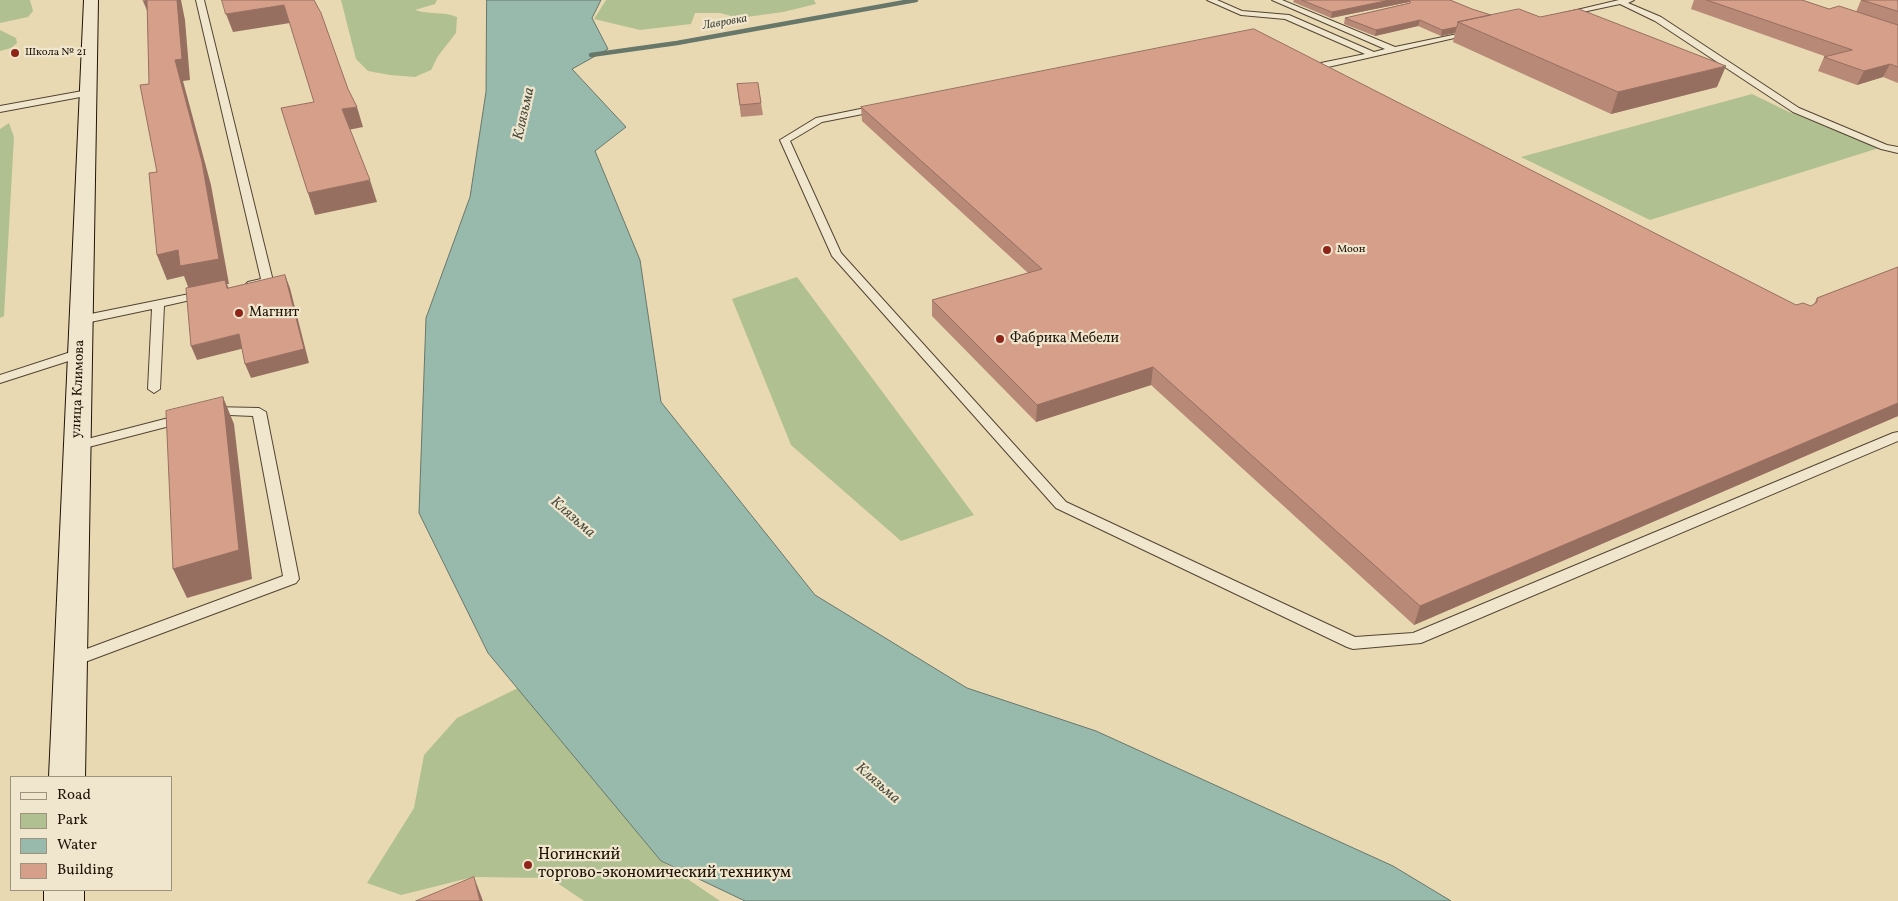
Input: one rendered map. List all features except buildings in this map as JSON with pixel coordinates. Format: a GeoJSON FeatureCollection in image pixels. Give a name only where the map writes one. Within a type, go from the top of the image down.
{"type":"FeatureCollection","features":[{"type":"Feature","properties":{"kind":"main road","name":"улица Климова"},"geometry":{"type":"LineString","coordinates":[[67,776],[81,320],[90,116],[88,94],[91,0]]}},
{"type":"Feature","properties":{"kind":"lane"},"geometry":{"type":"LineString","coordinates":[[200,0],[267,281],[240,287]]}},
{"type":"Feature","properties":{"kind":"lane"},"geometry":{"type":"LineString","coordinates":[[1211,0],[1241,13],[1286,17],[1372,54]]}},
{"type":"Feature","properties":{"kind":"lane"},"geometry":{"type":"LineString","coordinates":[[1276,0],[1394,50]]}},
{"type":"Feature","properties":{"kind":"lane"},"geometry":{"type":"LineString","coordinates":[[1555,16],[1625,1],[1658,19],[1796,110],[1884,147],[1898,150]]}},
{"type":"Feature","properties":{"kind":"lane"},"geometry":{"type":"LineString","coordinates":[[1330,23],[1348,18]]}},
{"type":"Feature","properties":{"kind":"lane"},"geometry":{"type":"LineString","coordinates":[[1316,66],[1479,32]]}},
{"type":"Feature","properties":{"kind":"lane"},"geometry":{"type":"LineString","coordinates":[[1300,59],[1333,76]]}},
{"type":"Feature","properties":{"kind":"lane"},"geometry":{"type":"LineString","coordinates":[[0,108],[88,94]]}},
{"type":"Feature","properties":{"kind":"lane"},"geometry":{"type":"LineString","coordinates":[[886,107],[819,120],[785,140],[836,254],[1060,505],[1353,642],[1415,639],[1898,436]]}},
{"type":"Feature","properties":{"kind":"lane"},"geometry":{"type":"LineString","coordinates":[[81,320],[212,293]]}},
{"type":"Feature","properties":{"kind":"lane"},"geometry":{"type":"LineString","coordinates":[[154,389],[158,304]]}},
{"type":"Feature","properties":{"kind":"lane"},"geometry":{"type":"LineString","coordinates":[[0,379],[80,353]]}},
{"type":"Feature","properties":{"kind":"lane"},"geometry":{"type":"LineString","coordinates":[[70,661],[291,579],[259,412],[209,411],[77,446]]}},
{"type":"Feature","properties":{"kind":"green space"},"geometry":{"type":"Polygon","coordinates":[[[0,0],[30,0],[33,11],[28,17],[0,23],[0,0]]]}},
{"type":"Feature","properties":{"kind":"green space"},"geometry":{"type":"Polygon","coordinates":[[[341,0],[437,0],[435,4],[415,10],[457,17],[456,33],[438,56],[431,70],[415,77],[368,71],[356,59],[341,0]]]}},
{"type":"Feature","properties":{"kind":"green space"},"geometry":{"type":"Polygon","coordinates":[[[606,0],[814,0],[816,4],[783,12],[739,18],[720,13],[695,13],[691,24],[640,30],[594,19],[606,0]]]}},
{"type":"Feature","properties":{"kind":"green space"},"geometry":{"type":"Polygon","coordinates":[[[0,30],[16,38],[17,43],[11,48],[0,51],[0,30]]]}},
{"type":"Feature","properties":{"kind":"green space"},"geometry":{"type":"Polygon","coordinates":[[[1752,94],[1787,111],[1879,148],[1650,220],[1521,157],[1752,94]]]}},
{"type":"Feature","properties":{"kind":"green space"},"geometry":{"type":"Polygon","coordinates":[[[9,123],[14,137],[4,316],[0,318],[0,129],[9,123]]]}},
{"type":"Feature","properties":{"kind":"green space"},"geometry":{"type":"Polygon","coordinates":[[[797,277],[974,515],[901,541],[791,445],[732,299],[797,277]]]}},
{"type":"Feature","properties":{"kind":"green space"},"geometry":{"type":"Polygon","coordinates":[[[518,688],[661,861],[720,901],[584,901],[550,878],[473,877],[401,895],[367,883],[414,808],[424,755],[457,718],[518,688]]]}},
{"type":"Feature","properties":{"kind":"water","name":"Клязьма"},"geometry":{"type":"Polygon","coordinates":[[[487,0],[601,0],[592,18],[608,49],[572,69],[626,127],[595,151],[640,260],[661,402],[815,595],[967,688],[1096,731],[1393,866],[1451,901],[745,901],[661,861],[488,653],[419,513],[426,318],[470,197],[486,92],[487,0]]]}},
{"type":"Feature","properties":{"kind":"waterway","name":"Лавровка"},"geometry":{"type":"LineString","coordinates":[[591,55],[677,43],[916,0]]}},
{"type":"Feature","properties":{"kind":"place","name":"Школа № 21"},"geometry":{"type":"Point","coordinates":[15,53]}},
{"type":"Feature","properties":{"kind":"place","name":"Моон"},"geometry":{"type":"Point","coordinates":[1327,250]}},
{"type":"Feature","properties":{"kind":"place","name":"Магнит"},"geometry":{"type":"Point","coordinates":[239,313]}},
{"type":"Feature","properties":{"kind":"place","name":"Фабрика Мебели"},"geometry":{"type":"Point","coordinates":[1000,339]}},
{"type":"Feature","properties":{"kind":"place","name":"Ногинский торгово-экономический техникум"},"geometry":{"type":"Point","coordinates":[528,865]}}]}
